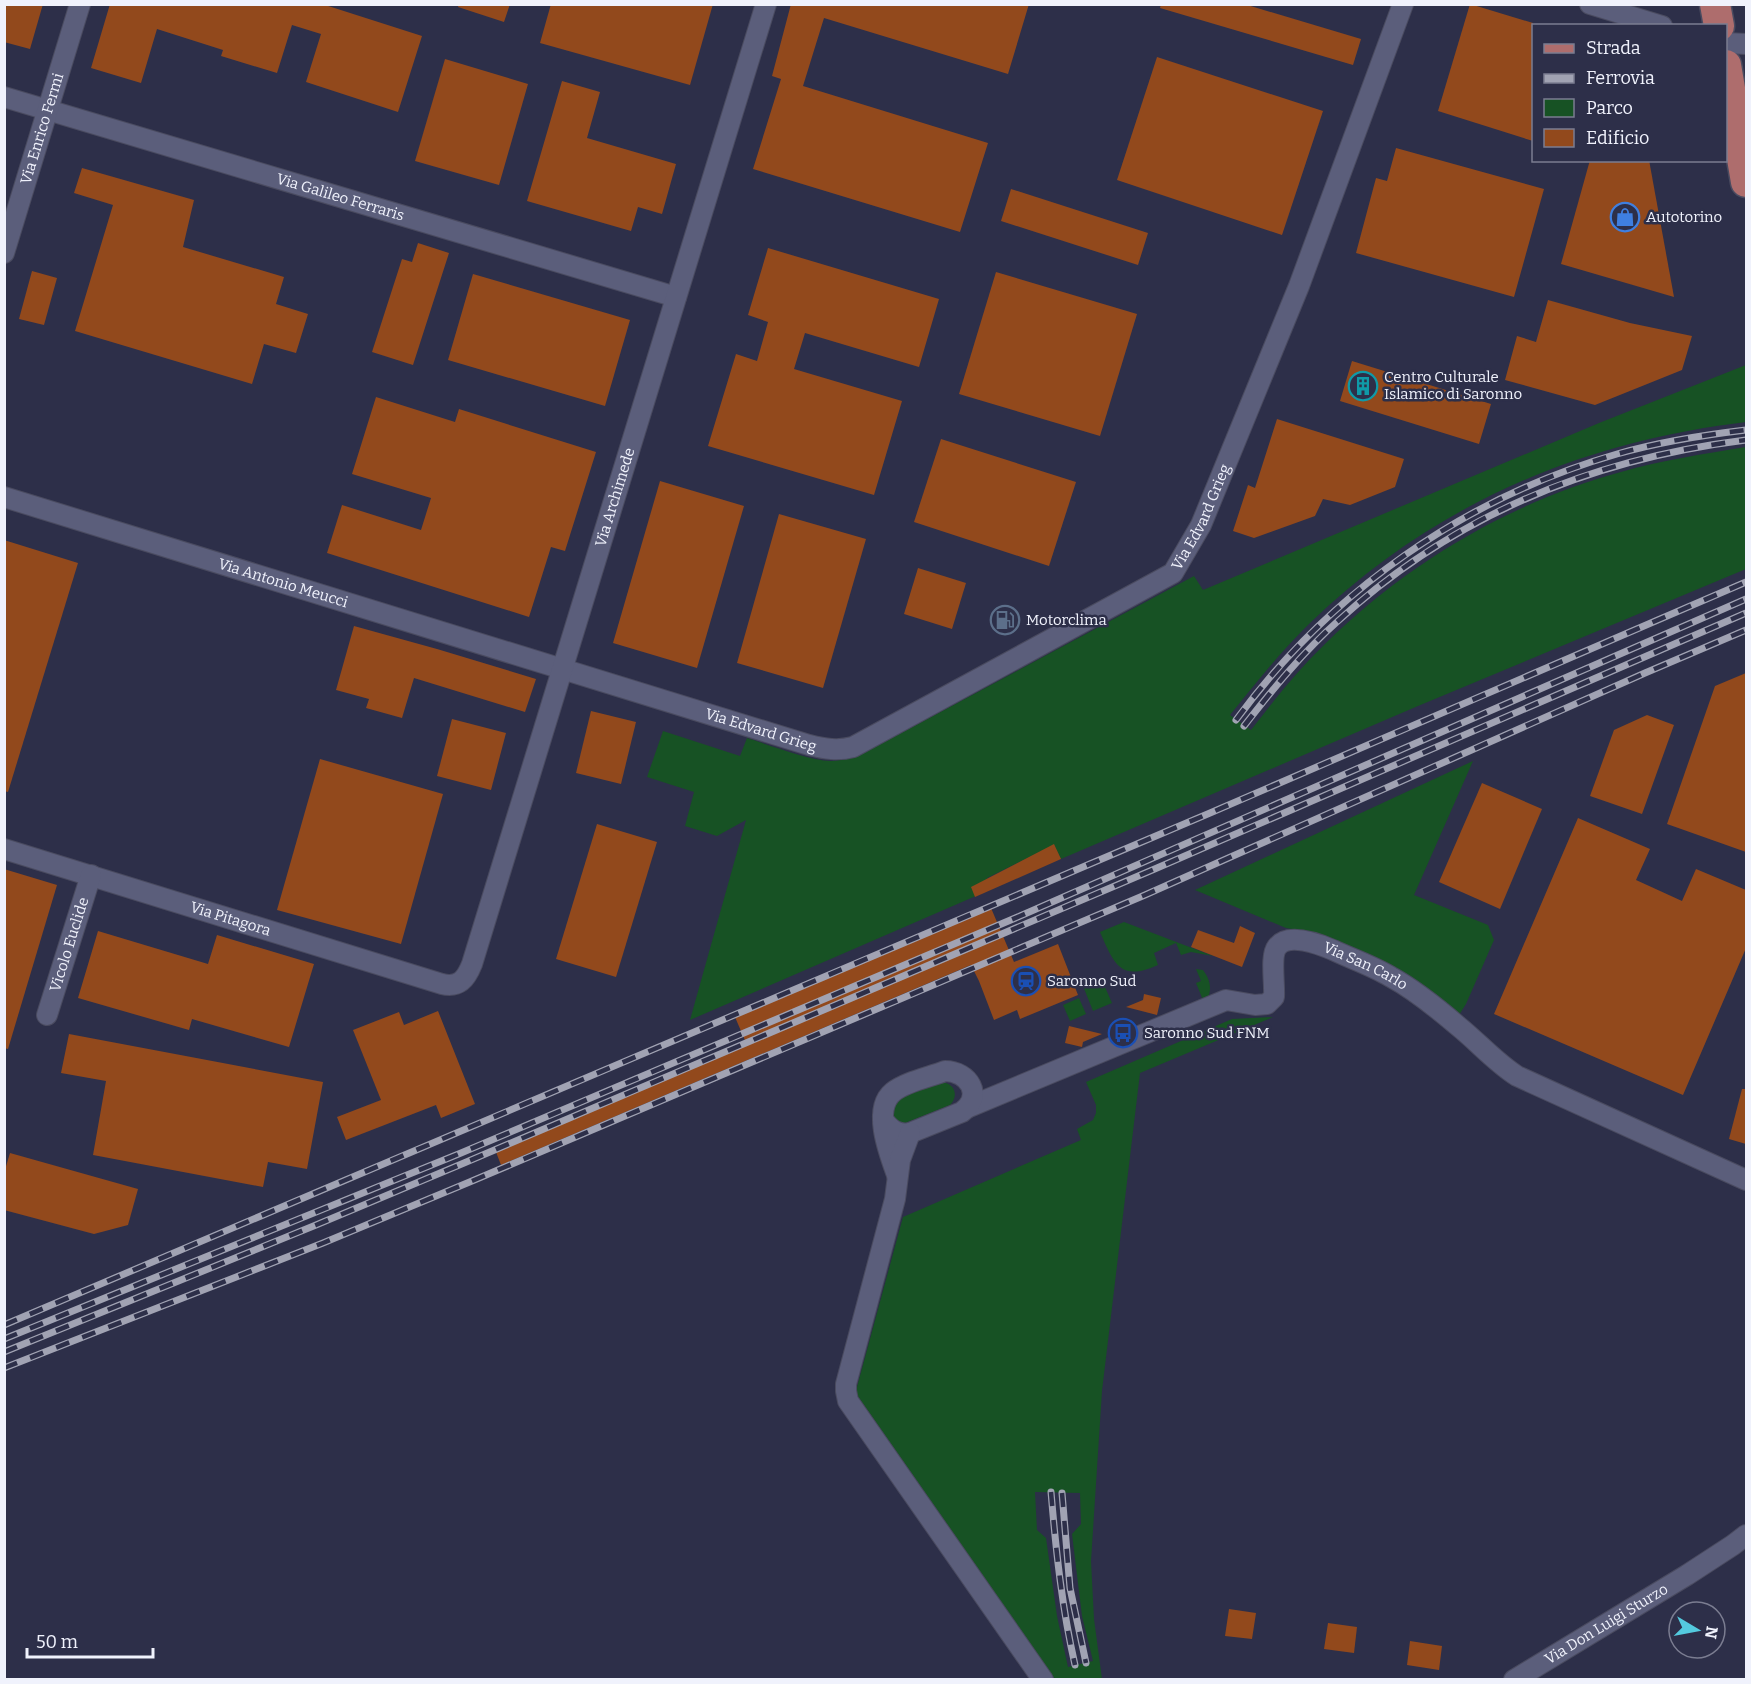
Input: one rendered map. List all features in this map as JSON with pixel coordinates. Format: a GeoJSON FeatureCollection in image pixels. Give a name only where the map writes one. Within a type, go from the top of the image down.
{"type":"FeatureCollection","features":[{"type":"Feature","properties":{"kind":"main road"},"geometry":{"type":"LineString","coordinates":[[1715,4],[1719,24]]}},
{"type":"Feature","properties":{"kind":"main road"},"geometry":{"type":"LineString","coordinates":[[1727,76],[1746,182]]}},
{"type":"Feature","properties":{"kind":"street","name":"Via Enrico Fermi"},"geometry":{"type":"LineString","coordinates":[[4,253],[80,4]]}},
{"type":"Feature","properties":{"kind":"street","name":"Via Archimede"},"geometry":{"type":"LineString","coordinates":[[458,984],[466,977],[472,964],[766,4]]}},
{"type":"Feature","properties":{"kind":"street","name":"Via Edvard Grieg"},"geometry":{"type":"LineString","coordinates":[[562,669],[809,745],[823,749],[844,750],[862,743],[1173,573],[1201,525],[1299,286],[1402,4]]}},
{"type":"Feature","properties":{"kind":"street"},"geometry":{"type":"LineString","coordinates":[[1590,4],[1655,24]]}},
{"type":"Feature","properties":{"kind":"street"},"geometry":{"type":"LineString","coordinates":[[1727,43],[1746,44]]}},
{"type":"Feature","properties":{"kind":"street","name":"Via Galileo Ferraris"},"geometry":{"type":"LineString","coordinates":[[4,97],[676,297]]}},
{"type":"Feature","properties":{"kind":"street","name":"Via Antonio Meucci"},"geometry":{"type":"LineString","coordinates":[[4,497],[562,669]]}},
{"type":"Feature","properties":{"kind":"street","name":"Via Pitagora"},"geometry":{"type":"LineString","coordinates":[[4,849],[442,984],[453,986],[458,984]]}},
{"type":"Feature","properties":{"kind":"street","name":"Vicolo Euclide"},"geometry":{"type":"LineString","coordinates":[[47,1016],[91,875]]}},
{"type":"Feature","properties":{"kind":"street","name":"Via San Carlo"},"geometry":{"type":"LineString","coordinates":[[910,1133],[1226,1000],[1262,1005],[1271,1002],[1274,991],[1274,956],[1277,946],[1287,940],[1304,940],[1326,947],[1392,977],[1427,1001],[1517,1076],[1746,1180]]}},
{"type":"Feature","properties":{"kind":"street"},"geometry":{"type":"LineString","coordinates":[[897,1175],[889,1153],[882,1111],[885,1102],[895,1090],[945,1071],[953,1071],[969,1082],[1001,1095]]}},
{"type":"Feature","properties":{"kind":"street"},"geometry":{"type":"LineString","coordinates":[[969,1082],[972,1089],[972,1100],[969,1107]]}},
{"type":"Feature","properties":{"kind":"street"},"geometry":{"type":"LineString","coordinates":[[884,1121],[894,1131],[910,1133]]}},
{"type":"Feature","properties":{"kind":"street"},"geometry":{"type":"LineString","coordinates":[[910,1133],[903,1149],[890,1221],[846,1384],[848,1401],[1043,1680]]}},
{"type":"Feature","properties":{"kind":"street"},"geometry":{"type":"LineString","coordinates":[[1697,1568],[1721,1549],[1746,1522]]}},
{"type":"Feature","properties":{"kind":"street"},"geometry":{"type":"LineString","coordinates":[[1697,1568],[1746,1534]]}},
{"type":"Feature","properties":{"kind":"street","name":"Via Don Luigi Sturzo"},"geometry":{"type":"LineString","coordinates":[[1514,1680],[1697,1568]]}},
{"type":"Feature","properties":{"kind":"green space"},"geometry":{"type":"Polygon","coordinates":[[[1746,365],[1746,422],[1625,445],[1567,463],[1512,486],[1458,513],[1407,544],[1358,581],[1311,622],[1279,656],[1230,715],[1251,730],[1305,664],[1357,615],[1390,587],[1463,539],[1540,500],[1621,472],[1746,447],[1746,569],[1061,859],[1054,845],[987,878],[992,889],[690,1020],[746,820],[717,836],[685,826],[694,792],[647,777],[663,731],[740,756],[747,738],[821,760],[844,760],[856,756],[1194,576],[1203,590],[1599,423],[1746,365]]]}},
{"type":"Feature","properties":{"kind":"green space"},"geometry":{"type":"Polygon","coordinates":[[[1473,761],[1414,895],[1488,925],[1494,940],[1459,1015],[1414,979],[1389,964],[1316,933],[1286,928],[1195,890],[1473,761]]]}},
{"type":"Feature","properties":{"kind":"green space"},"geometry":{"type":"Polygon","coordinates":[[[1124,922],[1213,956],[1191,952],[1181,955],[1176,943],[1154,953],[1158,965],[1135,972],[1127,970],[1114,961],[1100,932],[1124,922]]]}},
{"type":"Feature","properties":{"kind":"green space"},"geometry":{"type":"Polygon","coordinates":[[[1196,969],[1203,970],[1210,984],[1208,998],[1203,1000],[1196,983],[1201,981],[1196,969]]]}},
{"type":"Feature","properties":{"kind":"green space"},"geometry":{"type":"Polygon","coordinates":[[[1101,978],[1112,1003],[1093,1011],[1083,986],[1101,978]]]}},
{"type":"Feature","properties":{"kind":"green space"},"geometry":{"type":"Polygon","coordinates":[[[1079,998],[1086,1014],[1070,1021],[1063,1005],[1079,998]]]}},
{"type":"Feature","properties":{"kind":"green space"},"geometry":{"type":"Polygon","coordinates":[[[1273,1017],[1140,1073],[1102,1391],[1091,1561],[1094,1619],[1102,1679],[1055,1679],[857,1395],[857,1387],[903,1217],[1081,1140],[1077,1129],[1093,1120],[1096,1113],[1096,1105],[1086,1082],[1232,1019],[1273,1017]],[[1035,1492],[1037,1530],[1046,1538],[1057,1616],[1068,1667],[1093,1661],[1082,1616],[1072,1534],[1081,1524],[1080,1493],[1035,1492]]]}},
{"type":"Feature","properties":{"kind":"green space"},"geometry":{"type":"Polygon","coordinates":[[[941,1082],[950,1085],[954,1091],[954,1098],[950,1105],[902,1124],[895,1123],[889,1107],[896,1098],[941,1082]]]}},
{"type":"Feature","properties":{"kind":"building"},"geometry":{"type":"Polygon","coordinates":[[[4,4],[43,4],[30,49],[4,42],[4,4]]]}},
{"type":"Feature","properties":{"kind":"building"},"geometry":{"type":"Polygon","coordinates":[[[110,4],[322,4],[422,36],[398,112],[306,82],[321,34],[292,25],[277,73],[221,56],[223,50],[157,29],[141,83],[91,68],[110,4]]]}},
{"type":"Feature","properties":{"kind":"building"},"geometry":{"type":"Polygon","coordinates":[[[459,4],[510,4],[504,22],[458,7],[459,4]]]}},
{"type":"Feature","properties":{"kind":"building"},"geometry":{"type":"Polygon","coordinates":[[[551,4],[713,4],[690,85],[540,43],[551,4]]]}},
{"type":"Feature","properties":{"kind":"building"},"geometry":{"type":"Polygon","coordinates":[[[791,4],[1029,4],[1008,74],[824,18],[803,86],[988,143],[960,232],[753,169],[781,79],[772,76],[791,4]]]}},
{"type":"Feature","properties":{"kind":"building"},"geometry":{"type":"Polygon","coordinates":[[[1161,4],[1244,4],[1361,39],[1353,65],[1160,8],[1161,4]]]}},
{"type":"Feature","properties":{"kind":"building"},"geometry":{"type":"Polygon","coordinates":[[[1470,4],[1533,23],[1532,141],[1438,111],[1470,4]]]}},
{"type":"Feature","properties":{"kind":"building"},"geometry":{"type":"Polygon","coordinates":[[[1157,57],[1323,111],[1282,235],[1117,180],[1157,57]]]}},
{"type":"Feature","properties":{"kind":"building"},"geometry":{"type":"Polygon","coordinates":[[[445,59],[528,84],[499,185],[415,161],[445,59]]]}},
{"type":"Feature","properties":{"kind":"building"},"geometry":{"type":"Polygon","coordinates":[[[562,81],[600,92],[587,138],[676,164],[662,214],[638,207],[631,231],[527,201],[562,81]]]}},
{"type":"Feature","properties":{"kind":"building"},"geometry":{"type":"Polygon","coordinates":[[[1396,148],[1544,189],[1514,297],[1356,253],[1376,178],[1387,181],[1396,148]]]}},
{"type":"Feature","properties":{"kind":"building"},"geometry":{"type":"Polygon","coordinates":[[[1589,162],[1649,162],[1674,297],[1561,264],[1589,162]]]}},
{"type":"Feature","properties":{"kind":"building"},"geometry":{"type":"Polygon","coordinates":[[[82,168],[194,200],[183,247],[284,277],[276,304],[308,314],[296,353],[264,344],[252,384],[75,331],[113,205],[74,193],[82,168]]]}},
{"type":"Feature","properties":{"kind":"building"},"geometry":{"type":"Polygon","coordinates":[[[1011,189],[1148,233],[1138,265],[1001,221],[1011,189]]]}},
{"type":"Feature","properties":{"kind":"building"},"geometry":{"type":"Polygon","coordinates":[[[418,243],[449,253],[413,365],[372,352],[402,259],[412,262],[418,243]]]}},
{"type":"Feature","properties":{"kind":"building"},"geometry":{"type":"Polygon","coordinates":[[[768,248],[939,299],[919,367],[805,333],[794,369],[902,401],[874,495],[708,446],[736,354],[757,361],[768,322],[748,315],[768,248]]]}},
{"type":"Feature","properties":{"kind":"building"},"geometry":{"type":"Polygon","coordinates":[[[32,271],[57,278],[44,325],[19,319],[32,271]]]}},
{"type":"Feature","properties":{"kind":"building"},"geometry":{"type":"Polygon","coordinates":[[[996,272],[1137,314],[1100,436],[959,394],[996,272]]]}},
{"type":"Feature","properties":{"kind":"building"},"geometry":{"type":"Polygon","coordinates":[[[473,274],[630,320],[605,406],[448,360],[473,274]]]}},
{"type":"Feature","properties":{"kind":"building"},"geometry":{"type":"Polygon","coordinates":[[[1548,300],[1630,323],[1692,336],[1682,370],[1595,405],[1505,380],[1517,336],[1536,342],[1548,300]]]}},
{"type":"Feature","properties":{"kind":"building"},"geometry":{"type":"Polygon","coordinates":[[[1352,361],[1491,404],[1479,444],[1340,401],[1352,361]]]}},
{"type":"Feature","properties":{"kind":"building"},"geometry":{"type":"Polygon","coordinates":[[[376,397],[455,422],[459,409],[596,452],[565,551],[551,547],[529,617],[327,553],[342,505],[421,530],[431,498],[352,474],[376,397]]]}},
{"type":"Feature","properties":{"kind":"building"},"geometry":{"type":"Polygon","coordinates":[[[1277,419],[1404,459],[1395,487],[1350,505],[1323,499],[1315,516],[1254,538],[1233,531],[1248,485],[1255,488],[1277,419]]]}},
{"type":"Feature","properties":{"kind":"building"},"geometry":{"type":"Polygon","coordinates":[[[941,439],[1076,482],[1049,566],[914,522],[941,439]]]}},
{"type":"Feature","properties":{"kind":"building"},"geometry":{"type":"Polygon","coordinates":[[[660,481],[744,506],[697,668],[613,643],[660,481]]]}},
{"type":"Feature","properties":{"kind":"building"},"geometry":{"type":"Polygon","coordinates":[[[779,514],[866,539],[823,688],[737,663],[779,514]]]}},
{"type":"Feature","properties":{"kind":"building"},"geometry":{"type":"Polygon","coordinates":[[[4,540],[78,563],[8,792],[4,791],[4,540]]]}},
{"type":"Feature","properties":{"kind":"building"},"geometry":{"type":"Polygon","coordinates":[[[918,568],[966,583],[952,629],[904,614],[918,568]]]}},
{"type":"Feature","properties":{"kind":"building"},"geometry":{"type":"Polygon","coordinates":[[[354,626],[536,679],[525,712],[414,678],[402,718],[366,708],[369,699],[336,690],[354,626]]]}},
{"type":"Feature","properties":{"kind":"building"},"geometry":{"type":"Polygon","coordinates":[[[1746,673],[1746,852],[1667,824],[1715,686],[1746,673]]]}},
{"type":"Feature","properties":{"kind":"building"},"geometry":{"type":"Polygon","coordinates":[[[591,711],[636,722],[621,784],[576,773],[591,711]]]}},
{"type":"Feature","properties":{"kind":"building"},"geometry":{"type":"Polygon","coordinates":[[[1647,715],[1674,725],[1642,814],[1590,796],[1614,730],[1647,715]]]}},
{"type":"Feature","properties":{"kind":"building"},"geometry":{"type":"Polygon","coordinates":[[[452,719],[506,733],[491,790],[437,776],[452,719]]]}},
{"type":"Feature","properties":{"kind":"building"},"geometry":{"type":"Polygon","coordinates":[[[320,759],[443,794],[401,944],[277,910],[320,759]]]}},
{"type":"Feature","properties":{"kind":"building"},"geometry":{"type":"Polygon","coordinates":[[[1482,783],[1542,809],[1500,909],[1439,882],[1482,783]]]}},
{"type":"Feature","properties":{"kind":"building"},"geometry":{"type":"Polygon","coordinates":[[[1578,818],[1650,849],[1636,880],[1682,901],[1696,869],[1746,890],[1746,948],[1683,1095],[1494,1014],[1578,818]]]}},
{"type":"Feature","properties":{"kind":"building"},"geometry":{"type":"Polygon","coordinates":[[[597,824],[657,842],[616,977],[556,959],[597,824]]]}},
{"type":"Feature","properties":{"kind":"building"},"geometry":{"type":"Polygon","coordinates":[[[1054,844],[1061,859],[975,897],[971,887],[1054,844]]]}},
{"type":"Feature","properties":{"kind":"building"},"geometry":{"type":"Polygon","coordinates":[[[4,869],[57,885],[8,1049],[4,1048],[4,869]]]}},
{"type":"Feature","properties":{"kind":"building"},"geometry":{"type":"Polygon","coordinates":[[[991,908],[1014,962],[1058,944],[1078,995],[1020,1019],[1017,1010],[994,1020],[971,965],[501,1165],[496,1152],[747,1045],[735,1017],[991,908]]]}},
{"type":"Feature","properties":{"kind":"building"},"geometry":{"type":"Polygon","coordinates":[[[1240,926],[1255,933],[1242,967],[1191,947],[1198,930],[1234,943],[1240,926]]]}},
{"type":"Feature","properties":{"kind":"building"},"geometry":{"type":"Polygon","coordinates":[[[98,931],[208,964],[217,935],[314,964],[289,1047],[192,1019],[189,1030],[78,998],[98,931]]]}},
{"type":"Feature","properties":{"kind":"building"},"geometry":{"type":"Polygon","coordinates":[[[1144,994],[1161,998],[1157,1015],[1126,1007],[1143,1000],[1144,994]]]}},
{"type":"Feature","properties":{"kind":"building"},"geometry":{"type":"Polygon","coordinates":[[[438,1011],[475,1104],[441,1118],[436,1105],[346,1140],[337,1117],[381,1100],[353,1030],[399,1012],[404,1025],[438,1011]]]}},
{"type":"Feature","properties":{"kind":"building"},"geometry":{"type":"Polygon","coordinates":[[[1069,1026],[1102,1034],[1083,1042],[1082,1047],[1065,1043],[1069,1026]]]}},
{"type":"Feature","properties":{"kind":"building"},"geometry":{"type":"Polygon","coordinates":[[[69,1034],[323,1082],[307,1169],[268,1162],[263,1187],[93,1155],[106,1081],[61,1073],[69,1034]]]}},
{"type":"Feature","properties":{"kind":"building"},"geometry":{"type":"Polygon","coordinates":[[[1742,1089],[1746,1089],[1746,1144],[1729,1139],[1742,1089]]]}},
{"type":"Feature","properties":{"kind":"building"},"geometry":{"type":"Polygon","coordinates":[[[10,1153],[138,1189],[128,1225],[94,1234],[4,1210],[4,1173],[10,1153]]]}},
{"type":"Feature","properties":{"kind":"building"},"geometry":{"type":"Polygon","coordinates":[[[1229,1609],[1256,1613],[1252,1639],[1225,1636],[1229,1609]]]}},
{"type":"Feature","properties":{"kind":"building"},"geometry":{"type":"Polygon","coordinates":[[[1328,1623],[1357,1627],[1354,1653],[1324,1649],[1328,1623]]]}},
{"type":"Feature","properties":{"kind":"building"},"geometry":{"type":"Polygon","coordinates":[[[1410,1641],[1442,1646],[1439,1670],[1407,1665],[1410,1641]]]}},
{"type":"Feature","properties":{"kind":"railway"},"geometry":{"type":"LineString","coordinates":[[1236,720],[1273,674],[1314,631],[1358,591],[1404,556],[1454,524],[1506,496],[1561,473],[1617,454],[1681,439],[1746,430]]}},
{"type":"Feature","properties":{"kind":"railway"},"geometry":{"type":"LineString","coordinates":[[1244,726],[1301,658],[1338,621],[1382,584],[1429,551],[1477,522],[1527,498],[1633,461],[1746,440]]}},
{"type":"Feature","properties":{"kind":"railway"},"geometry":{"type":"LineString","coordinates":[[4,1325],[1210,813],[1746,582]]}},
{"type":"Feature","properties":{"kind":"railway"},"geometry":{"type":"LineString","coordinates":[[4,1339],[461,1153],[1020,916],[1746,599]]}},
{"type":"Feature","properties":{"kind":"railway"},"geometry":{"type":"LineString","coordinates":[[4,1352],[464,1163],[1157,868],[1746,613]]}},
{"type":"Feature","properties":{"kind":"railway"},"geometry":{"type":"LineString","coordinates":[[4,1368],[323,1243],[472,1181],[1145,895],[1746,630]]}},
{"type":"Feature","properties":{"kind":"railway"},"geometry":{"type":"LineString","coordinates":[[1051,1492],[1060,1579],[1075,1665]]}},
{"type":"Feature","properties":{"kind":"railway"},"geometry":{"type":"LineString","coordinates":[[1062,1493],[1070,1588],[1086,1663]]}},
{"type":"Feature","properties":{"kind":"place","name":"Autotorino"},"geometry":{"type":"Point","coordinates":[1625,217]}},
{"type":"Feature","properties":{"kind":"place","name":"Centro Culturale Islamico di Saronno"},"geometry":{"type":"Point","coordinates":[1363,386]}},
{"type":"Feature","properties":{"kind":"place","name":"Motorclima"},"geometry":{"type":"Point","coordinates":[1005,620]}},
{"type":"Feature","properties":{"kind":"place","name":"Saronno Sud"},"geometry":{"type":"Point","coordinates":[1026,981]}},
{"type":"Feature","properties":{"kind":"place","name":"Saronno Sud FNM"},"geometry":{"type":"Point","coordinates":[1123,1033]}}]}
